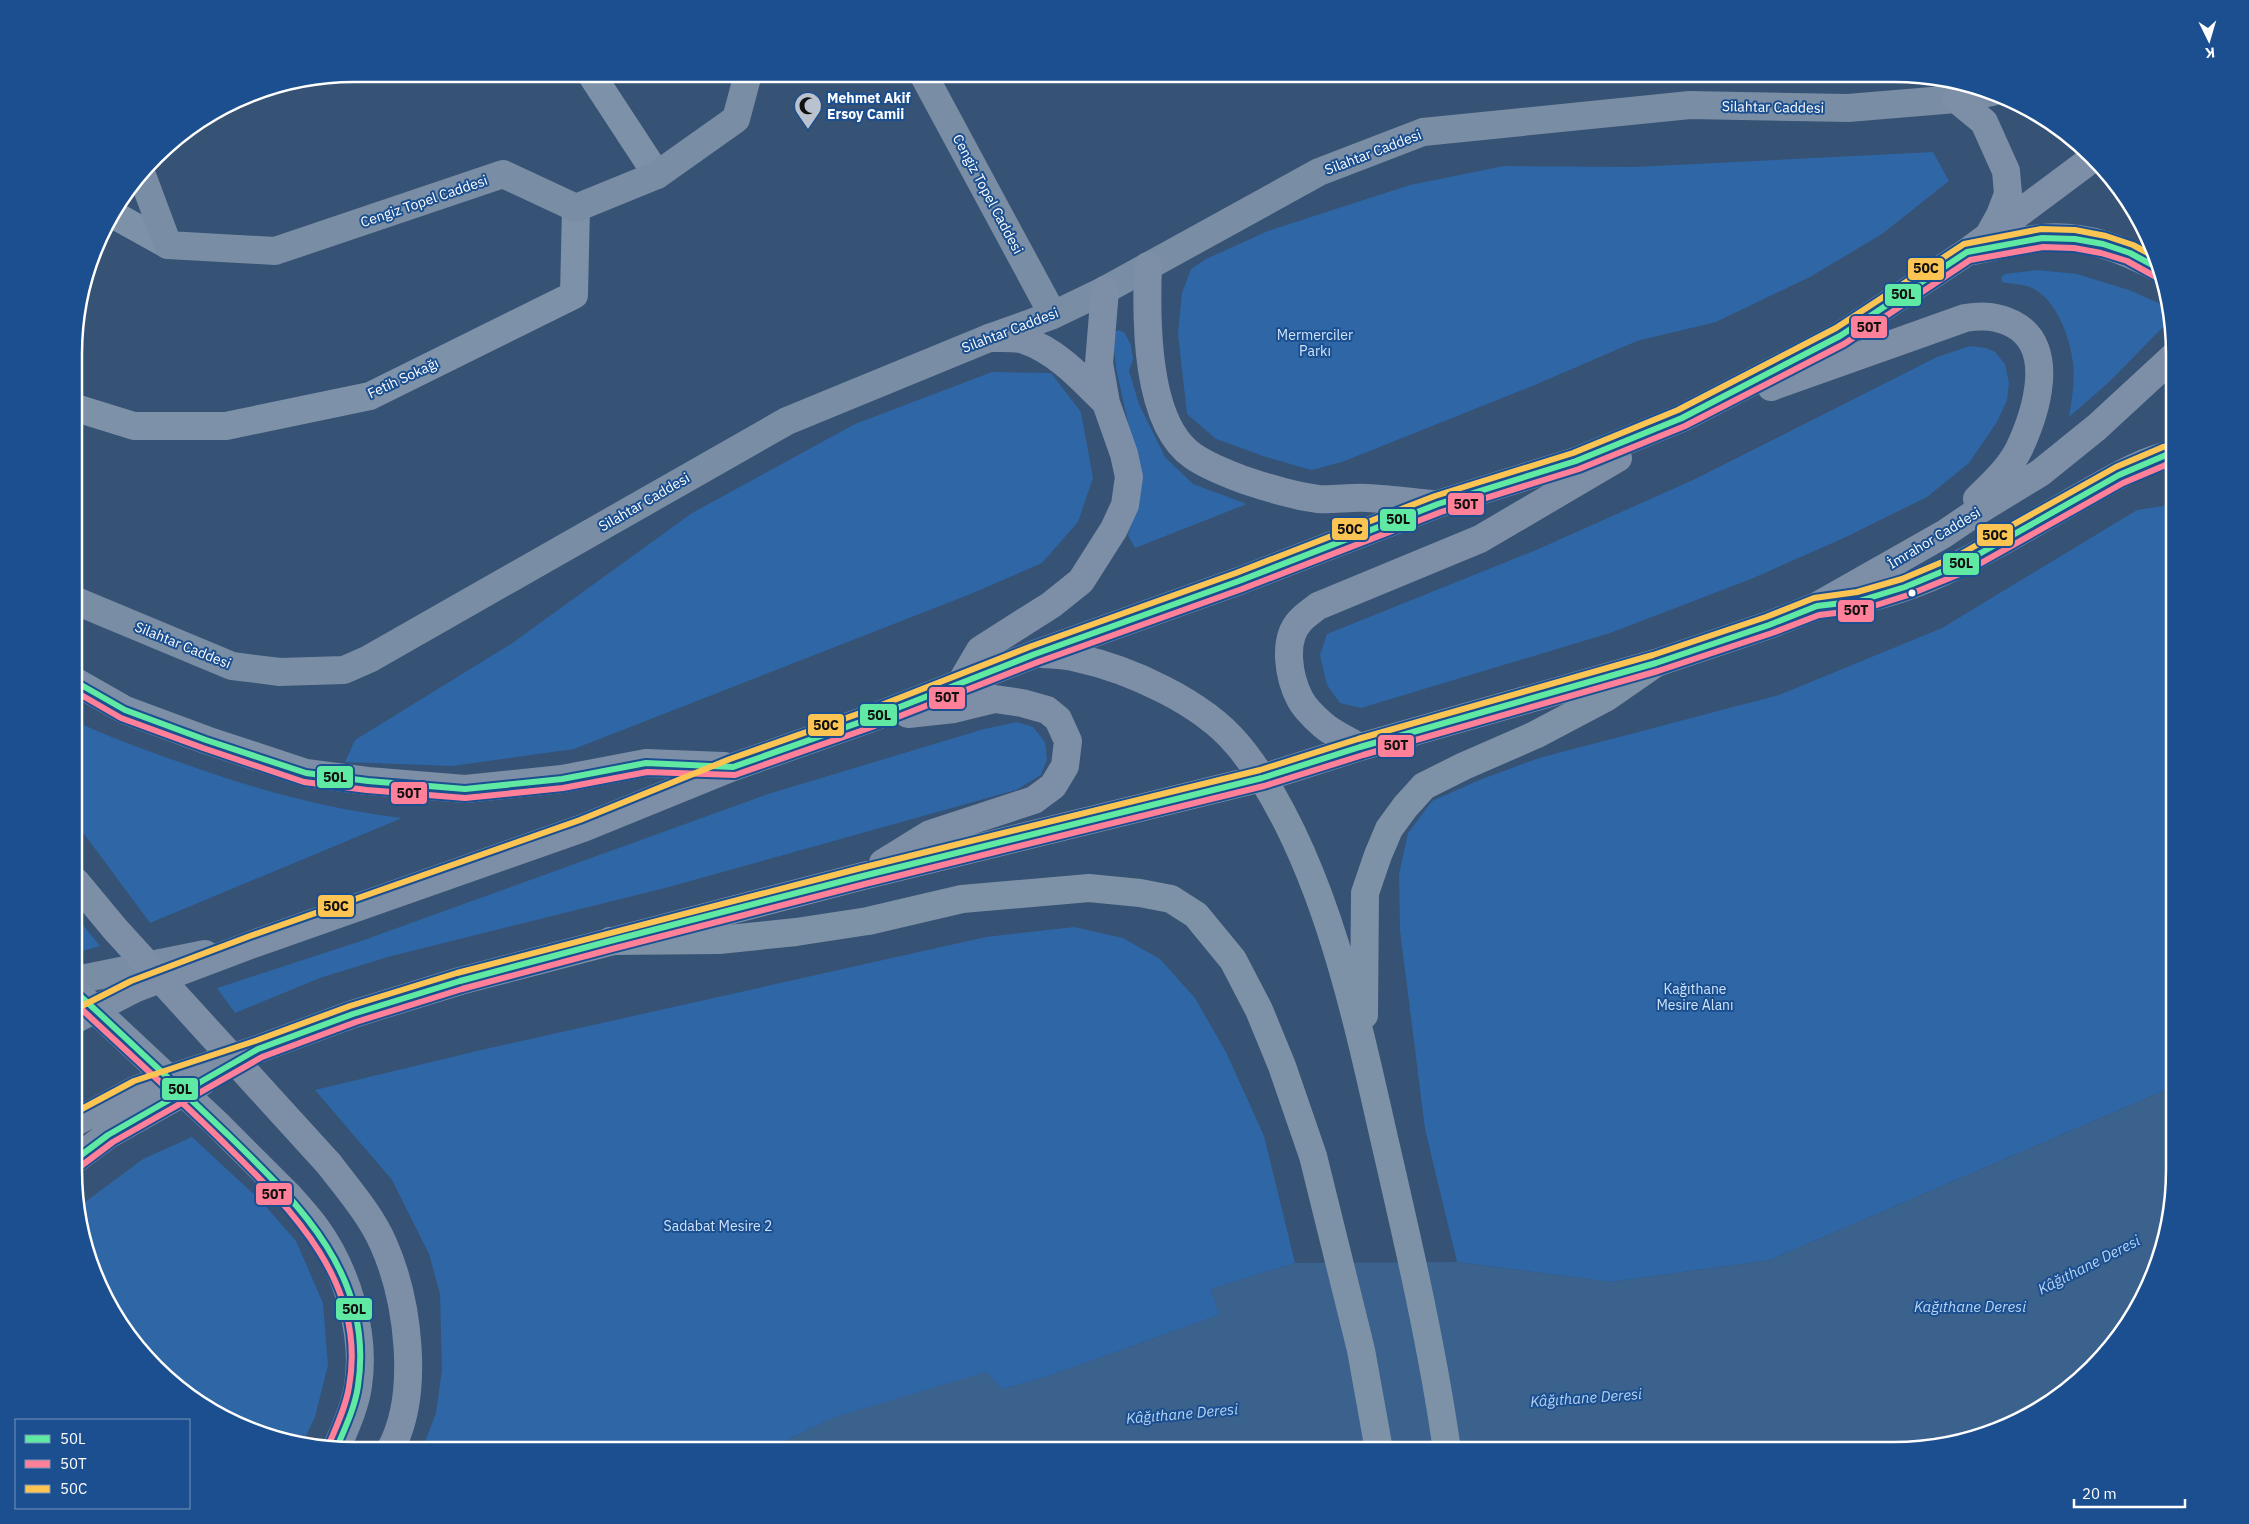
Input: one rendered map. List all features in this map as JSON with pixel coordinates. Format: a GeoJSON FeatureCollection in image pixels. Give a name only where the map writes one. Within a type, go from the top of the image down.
{"type":"FeatureCollection","features":[{"type":"Feature","properties":{"kind":"highway"},"geometry":{"type":"LineString","coordinates":[[1364,1052],[1365,894],[1378,855],[1394,821],[1424,786],[1535,735],[1583,710],[1607,697],[1656,663]]}},
{"type":"Feature","properties":{"kind":"highway"},"geometry":{"type":"LineString","coordinates":[[1262,778],[1276,800],[1296,841],[1321,903],[1364,1052],[1425,1320],[1447,1442]]}},
{"type":"Feature","properties":{"kind":"highway"},"geometry":{"type":"LineString","coordinates":[[610,941],[719,940],[796,932],[868,921],[962,899],[1089,888],[1140,893],[1171,899],[1196,915],[1233,960],[1259,1010],[1282,1066],[1304,1129],[1329,1215],[1361,1350],[1378,1442]]}},
{"type":"Feature","properties":{"kind":"main road"},"geometry":{"type":"LineString","coordinates":[[576,208],[657,175],[736,119],[746,83]]}},
{"type":"Feature","properties":{"kind":"main road","name":"Cengiz Topel Caddesi"},"geometry":{"type":"LineString","coordinates":[[928,83],[1053,315]]}},
{"type":"Feature","properties":{"kind":"main road","name":"Silahtar Caddesi"},"geometry":{"type":"LineString","coordinates":[[83,604],[232,666],[280,672],[344,670],[377,654],[787,421],[989,338],[1053,315],[1105,290],[1319,172],[1423,132],[1690,105],[1848,108],[1956,100],[1977,95]]}},
{"type":"Feature","properties":{"kind":"main road"},"geometry":{"type":"LineString","coordinates":[[1956,100],[1984,122],[2006,171],[2008,194],[2000,215],[1978,244]]}},
{"type":"Feature","properties":{"kind":"main road"},"geometry":{"type":"LineString","coordinates":[[1360,747],[1325,727],[1300,699],[1291,673],[1290,654],[1292,636],[1299,621],[1318,606],[1480,539],[1597,471],[1682,418],[1840,336],[1978,244],[2087,162]]}},
{"type":"Feature","properties":{"kind":"main road","name":"Cengiz Topel Caddesi"},"geometry":{"type":"LineString","coordinates":[[168,245],[275,251],[503,174],[576,208]]}},
{"type":"Feature","properties":{"kind":"main road"},"geometry":{"type":"LineString","coordinates":[[144,182],[168,245]]}},
{"type":"Feature","properties":{"kind":"main road"},"geometry":{"type":"LineString","coordinates":[[1978,244],[2042,238],[2075,239],[2104,244],[2130,253],[2151,264]]}},
{"type":"Feature","properties":{"kind":"main road"},"geometry":{"type":"LineString","coordinates":[[1148,266],[1147,319],[1151,364],[1160,407],[1172,432],[1192,456],[1232,475],[1282,492],[1318,498],[1366,498],[1438,504]]}},
{"type":"Feature","properties":{"kind":"main road"},"geometry":{"type":"LineString","coordinates":[[960,684],[980,650],[1051,605],[1081,581],[1114,529],[1125,506],[1129,477],[1124,454],[1106,403],[1099,362],[1105,290]]}},
{"type":"Feature","properties":{"kind":"main road"},"geometry":{"type":"LineString","coordinates":[[83,1015],[134,989],[253,944],[583,828],[733,767],[869,719],[1035,654],[1221,587],[1438,504],[1576,461],[1682,418],[1965,318],[1982,315],[2005,320],[2020,327],[2032,340],[2038,357],[2040,378],[2037,400],[2018,451],[2004,471],[1944,534]]}},
{"type":"Feature","properties":{"kind":"main road"},"geometry":{"type":"LineString","coordinates":[[989,338],[1022,339],[1048,351],[1070,368],[1106,403]]}},
{"type":"Feature","properties":{"kind":"main road","name":"İmrahor Caddesi"},"geometry":{"type":"LineString","coordinates":[[83,1118],[136,1088],[258,1049],[353,1014],[460,981],[863,876],[1262,778],[1360,747],[1656,663],[1770,625],[1817,606],[1944,534],[2040,472],[2097,427],[2166,363]]}},
{"type":"Feature","properties":{"kind":"main road"},"geometry":{"type":"LineString","coordinates":[[1817,606],[1859,601],[1905,587],[1955,567],[2119,475],[2166,455]]}},
{"type":"Feature","properties":{"kind":"main road"},"geometry":{"type":"LineString","coordinates":[[1035,654],[1076,658],[1111,668],[1162,688],[1192,706],[1230,736],[1262,778]]}},
{"type":"Feature","properties":{"kind":"main road"},"geometry":{"type":"LineString","coordinates":[[83,686],[125,710],[206,740],[306,773],[359,780],[464,789],[562,779],[646,763],[733,767]]}},
{"type":"Feature","properties":{"kind":"main road"},"geometry":{"type":"LineString","coordinates":[[863,876],[930,834],[1034,800],[1053,786],[1065,766],[1068,741],[1058,719],[1047,710],[1022,703],[995,699],[954,709],[869,719]]}},
{"type":"Feature","properties":{"kind":"main road"},"geometry":{"type":"LineString","coordinates":[[83,890],[115,929],[329,1164],[358,1201],[382,1242],[396,1283],[406,1323],[409,1366],[403,1411],[393,1442]]}},
{"type":"Feature","properties":{"kind":"main road"},"geometry":{"type":"LineString","coordinates":[[83,979],[253,944]]}},
{"type":"Feature","properties":{"kind":"main road"},"geometry":{"type":"LineString","coordinates":[[83,999],[216,1123],[289,1196],[316,1228],[332,1254],[351,1300],[359,1342],[358,1386],[348,1423],[340,1441]]}},
{"type":"Feature","properties":{"kind":"main road"},"geometry":{"type":"LineString","coordinates":[[83,1154],[108,1134],[164,1104],[258,1049]]}},
{"type":"Feature","properties":{"kind":"street"},"geometry":{"type":"LineString","coordinates":[[596,83],[657,175]]}},
{"type":"Feature","properties":{"kind":"street","name":"Fetih Sokağı"},"geometry":{"type":"LineString","coordinates":[[83,410],[134,426],[226,426],[370,396],[574,296],[576,208]]}},
{"type":"Feature","properties":{"kind":"street"},"geometry":{"type":"LineString","coordinates":[[119,218],[168,245]]}},
{"type":"Feature","properties":{"kind":"green space","name":"Mermerciler Parkı"},"geometry":{"type":"Polygon","coordinates":[[[1933,152],[1949,181],[1882,234],[1810,277],[1716,322],[1637,341],[1530,387],[1342,462],[1311,470],[1263,456],[1216,439],[1187,414],[1178,334],[1182,293],[1191,269],[1206,259],[1268,231],[1410,185],[1504,166],[1635,167],[1933,152]]]}},
{"type":"Feature","properties":{"kind":"green space"},"geometry":{"type":"Polygon","coordinates":[[[2037,270],[2077,274],[2129,290],[2162,304],[2165,325],[2107,384],[2069,417],[2074,370],[2069,342],[2061,321],[2049,301],[2032,288],[2002,282],[2001,277],[2005,274],[2037,270]]]}},
{"type":"Feature","properties":{"kind":"green space"},"geometry":{"type":"Polygon","coordinates":[[[1119,330],[1125,333],[1131,346],[1133,359],[1129,371],[1139,404],[1165,457],[1193,484],[1247,504],[1135,548],[1128,535],[1134,515],[1135,453],[1117,373],[1112,333],[1119,330]]]}},
{"type":"Feature","properties":{"kind":"green space"},"geometry":{"type":"Polygon","coordinates":[[[1970,346],[1986,348],[1995,352],[2005,364],[2009,383],[2007,400],[1997,422],[1969,463],[1927,497],[1846,537],[1751,579],[1610,633],[1361,708],[1340,703],[1327,685],[1320,655],[1327,634],[1536,550],[1693,480],[1937,357],[1970,346]]]}},
{"type":"Feature","properties":{"kind":"green space"},"geometry":{"type":"Polygon","coordinates":[[[992,372],[1051,373],[1081,412],[1093,478],[1078,522],[1042,563],[973,593],[574,749],[452,766],[345,762],[355,740],[511,644],[692,513],[855,424],[992,372]]]}},
{"type":"Feature","properties":{"kind":"green space","name":"Kağıthane Mesire Alanı"},"geometry":{"type":"Polygon","coordinates":[[[2166,505],[2166,1090],[1770,1260],[1611,1282],[1457,1262],[1425,1129],[1400,930],[1399,874],[1408,833],[1432,801],[1482,779],[1539,758],[1779,695],[1942,628],[2137,510],[2166,505]]]}},
{"type":"Feature","properties":{"kind":"green space"},"geometry":{"type":"Polygon","coordinates":[[[1017,722],[1033,727],[1045,742],[1047,759],[1041,775],[1016,790],[669,887],[388,957],[320,978],[235,1013],[217,988],[364,940],[768,794],[984,729],[1017,722]]]}},
{"type":"Feature","properties":{"kind":"green space"},"geometry":{"type":"Polygon","coordinates":[[[83,724],[209,772],[290,797],[402,818],[150,923],[83,832],[83,724]]]}},
{"type":"Feature","properties":{"kind":"green space"},"geometry":{"type":"Polygon","coordinates":[[[83,925],[100,946],[83,951],[83,925]]]}},
{"type":"Feature","properties":{"kind":"green space","name":"Sadabat Mesire 2"},"geometry":{"type":"Polygon","coordinates":[[[1074,927],[1123,938],[1160,959],[1195,998],[1226,1052],[1264,1136],[1295,1263],[1211,1289],[1219,1315],[1046,1377],[1003,1389],[835,1417],[783,1442],[425,1442],[436,1413],[442,1370],[440,1294],[429,1254],[392,1180],[315,1090],[481,1050],[986,937],[1074,927]]]}},
{"type":"Feature","properties":{"kind":"green space"},"geometry":{"type":"Polygon","coordinates":[[[192,1137],[261,1201],[296,1241],[323,1303],[328,1365],[315,1417],[306,1437],[250,1421],[203,1396],[162,1362],[128,1321],[119,1306],[97,1257],[85,1202],[143,1159],[192,1137]]]}},
{"type":"Feature","properties":{"kind":"water","name":"Kağıthane Deresi"},"geometry":{"type":"Polygon","coordinates":[[[2166,1090],[2166,1187],[2164,1205],[2152,1257],[2130,1306],[2121,1321],[2087,1362],[2046,1396],[1999,1421],[1965,1432],[1930,1439],[1895,1442],[783,1442],[835,1417],[986,1372],[1003,1389],[1046,1377],[1219,1315],[1211,1289],[1295,1263],[1457,1262],[1611,1282],[1770,1260],[2166,1090]]]}},
{"type":"Feature","properties":{"kind":"transit line","name":"50C"},"geometry":{"type":"LineString","coordinates":[[83,1005],[131,981],[250,936],[580,820],[730,759],[866,711],[1032,646],[1236,573],[1435,496],[1573,453],[1678,410],[1836,328],[1964,244],[2041,229],[2075,230],[2106,236],[2133,245],[2147,253]]}},
{"type":"Feature","properties":{"kind":"transit line","name":"50L"},"geometry":{"type":"LineString","coordinates":[[83,686],[125,710],[206,740],[306,773],[368,781],[465,789],[562,779],[646,763],[733,767],[869,719],[1035,654],[1239,581],[1438,504],[1576,461],[1682,418],[1840,336],[1967,252],[2042,238],[2075,239],[2103,244],[2130,253],[2151,264]]}},
{"type":"Feature","properties":{"kind":"transit line","name":"50T"},"geometry":{"type":"LineString","coordinates":[[83,696],[121,718],[304,782],[367,790],[465,798],[563,788],[647,772],[735,775],[872,727],[1038,662],[1242,589],[1441,512],[1579,469],[1685,426],[1844,344],[1970,260],[2043,247],[2074,248],[2101,253],[2127,261],[2155,276]]}},
{"type":"Feature","properties":{"kind":"transit line","name":"50C"},"geometry":{"type":"LineString","coordinates":[[83,1108],[134,1081],[255,1041],[350,1006],[457,973],[861,868],[1260,770],[1358,739],[1653,655],[1766,617],[1814,598],[1857,592],[1902,579],[1959,555],[2116,467],[2166,446]]}},
{"type":"Feature","properties":{"kind":"transit line","name":"50L"},"geometry":{"type":"LineString","coordinates":[[83,1154],[108,1135],[258,1049],[353,1014],[460,981],[610,941],[863,876],[1262,778],[1360,747],[1656,663],[1769,625],[1817,606],[1859,601],[1905,587],[1963,563],[2119,475],[2166,455]]}},
{"type":"Feature","properties":{"kind":"transit line","name":"50T"},"geometry":{"type":"LineString","coordinates":[[83,1164],[113,1142],[262,1057],[356,1022],[462,989],[612,949],[865,884],[1264,786],[1363,755],[1658,671],[1772,633],[1819,615],[1861,610],[1908,595],[1967,571],[2123,483],[2166,465]]}},
{"type":"Feature","properties":{"kind":"transit line","name":"50L"},"geometry":{"type":"LineString","coordinates":[[83,998],[252,1158],[303,1214],[325,1244],[342,1275],[355,1309],[360,1346],[357,1394],[339,1441]]}},
{"type":"Feature","properties":{"kind":"transit line","name":"50T"},"geometry":{"type":"LineString","coordinates":[[83,1011],[272,1191],[317,1248],[334,1280],[346,1313],[352,1349],[348,1394],[331,1440]]}},
{"type":"Feature","properties":{"kind":"place","name":"Mehmet Akif Ersoy Camii"},"geometry":{"type":"Point","coordinates":[808,130]}},
{"type":"Feature","properties":{"kind":"water label","name":"Kâğıthane Deresi"},"geometry":{"type":"Point","coordinates":[2089,1265]}},
{"type":"Feature","properties":{"kind":"water label","name":"Kâğıthane Deresi"},"geometry":{"type":"Point","coordinates":[1586,1398]}},
{"type":"Feature","properties":{"kind":"water label","name":"Kâğıthane Deresi"},"geometry":{"type":"Point","coordinates":[1182,1414]}}]}
